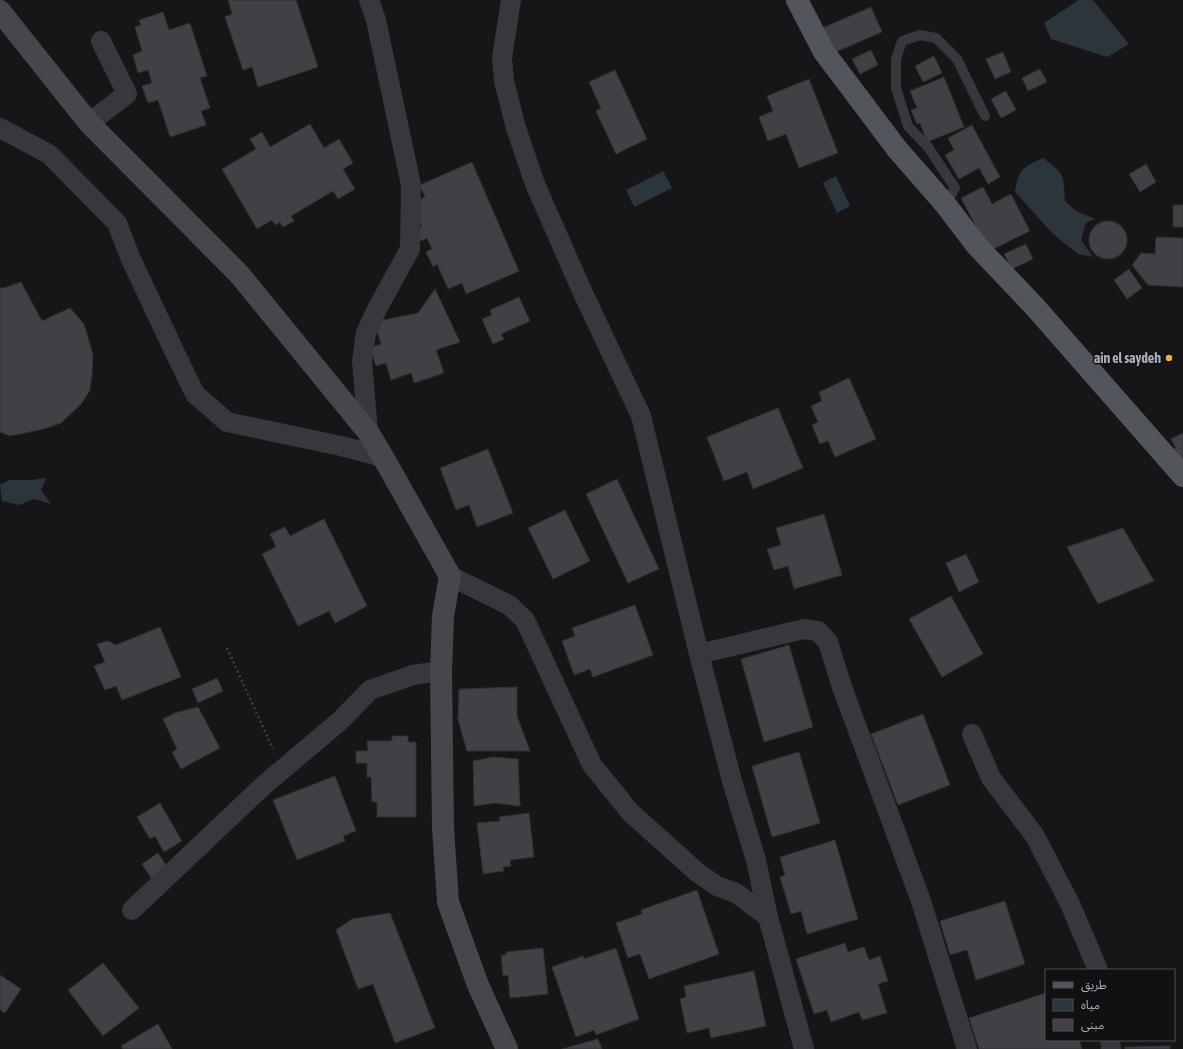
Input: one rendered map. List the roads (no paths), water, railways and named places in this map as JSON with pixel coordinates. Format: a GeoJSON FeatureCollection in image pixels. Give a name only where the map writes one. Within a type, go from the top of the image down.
{"type":"FeatureCollection","features":[{"type":"Feature","properties":{"kind":"main road"},"geometry":{"type":"LineString","coordinates":[[797,0],[824,52],[897,149],[945,204],[978,246],[1035,307],[1183,476]]}},
{"type":"Feature","properties":{"kind":"main road"},"geometry":{"type":"LineString","coordinates":[[0,11],[90,123],[239,274],[368,432],[450,576],[443,616],[441,671],[443,828],[448,902],[478,985],[507,1049]]}},
{"type":"Feature","properties":{"kind":"street"},"geometry":{"type":"LineString","coordinates":[[368,432],[362,361],[366,333],[377,309],[410,248],[411,185],[376,20],[369,0]]}},
{"type":"Feature","properties":{"kind":"street"},"geometry":{"type":"LineString","coordinates":[[511,0],[502,58],[504,81],[516,128],[535,184],[572,270],[641,416],[699,654],[732,781],[756,860],[768,917],[804,1049]]}},
{"type":"Feature","properties":{"kind":"street"},"geometry":{"type":"LineString","coordinates":[[90,123],[127,94],[101,40]]}},
{"type":"Feature","properties":{"kind":"street"},"geometry":{"type":"LineString","coordinates":[[0,128],[49,154],[117,223],[130,257],[176,357],[195,394],[227,422],[341,446],[383,457]]}},
{"type":"Feature","properties":{"kind":"street"},"geometry":{"type":"LineString","coordinates":[[450,576],[509,605],[525,620],[592,765],[631,813],[698,873],[717,886],[736,893],[768,917]]}},
{"type":"Feature","properties":{"kind":"street"},"geometry":{"type":"LineString","coordinates":[[699,654],[804,629],[818,631],[828,642],[842,686],[921,901],[967,1049]]}},
{"type":"Feature","properties":{"kind":"street"},"geometry":{"type":"LineString","coordinates":[[132,910],[264,784],[341,720],[370,690],[413,675],[441,671]]}},
{"type":"Feature","properties":{"kind":"street"},"geometry":{"type":"LineString","coordinates":[[972,734],[991,778],[1035,836],[1070,904],[1098,969]]}},
{"type":"Feature","properties":{"kind":"lane"},"geometry":{"type":"LineString","coordinates":[[945,204],[955,188],[928,147],[908,126],[896,88],[896,59],[902,41],[920,35],[936,38],[957,59],[985,116]]}},
{"type":"Feature","properties":{"kind":"water"},"geometry":{"type":"Polygon","coordinates":[[[1079,0],[1093,0],[1129,44],[1107,57],[1051,39],[1044,23],[1079,0]]]}},
{"type":"Feature","properties":{"kind":"water"},"geometry":{"type":"Polygon","coordinates":[[[1043,158],[1060,172],[1064,185],[1065,201],[1076,211],[1095,219],[1086,223],[1081,240],[1093,257],[1078,254],[1053,234],[1015,192],[1018,179],[1023,170],[1043,158]]]}},
{"type":"Feature","properties":{"kind":"water"},"geometry":{"type":"Polygon","coordinates":[[[663,171],[672,188],[634,207],[626,190],[663,171]]]}},
{"type":"Feature","properties":{"kind":"water"},"geometry":{"type":"Polygon","coordinates":[[[836,176],[850,206],[837,213],[823,183],[836,176]]]}},
{"type":"Feature","properties":{"kind":"water"},"geometry":{"type":"Polygon","coordinates":[[[46,478],[41,490],[51,504],[34,499],[19,505],[2,501],[0,485],[9,480],[32,480],[46,478]]]}},
{"type":"Feature","properties":{"kind":"place","name":"ain el saydeh"},"geometry":{"type":"Point","coordinates":[1169,358]}}]}
